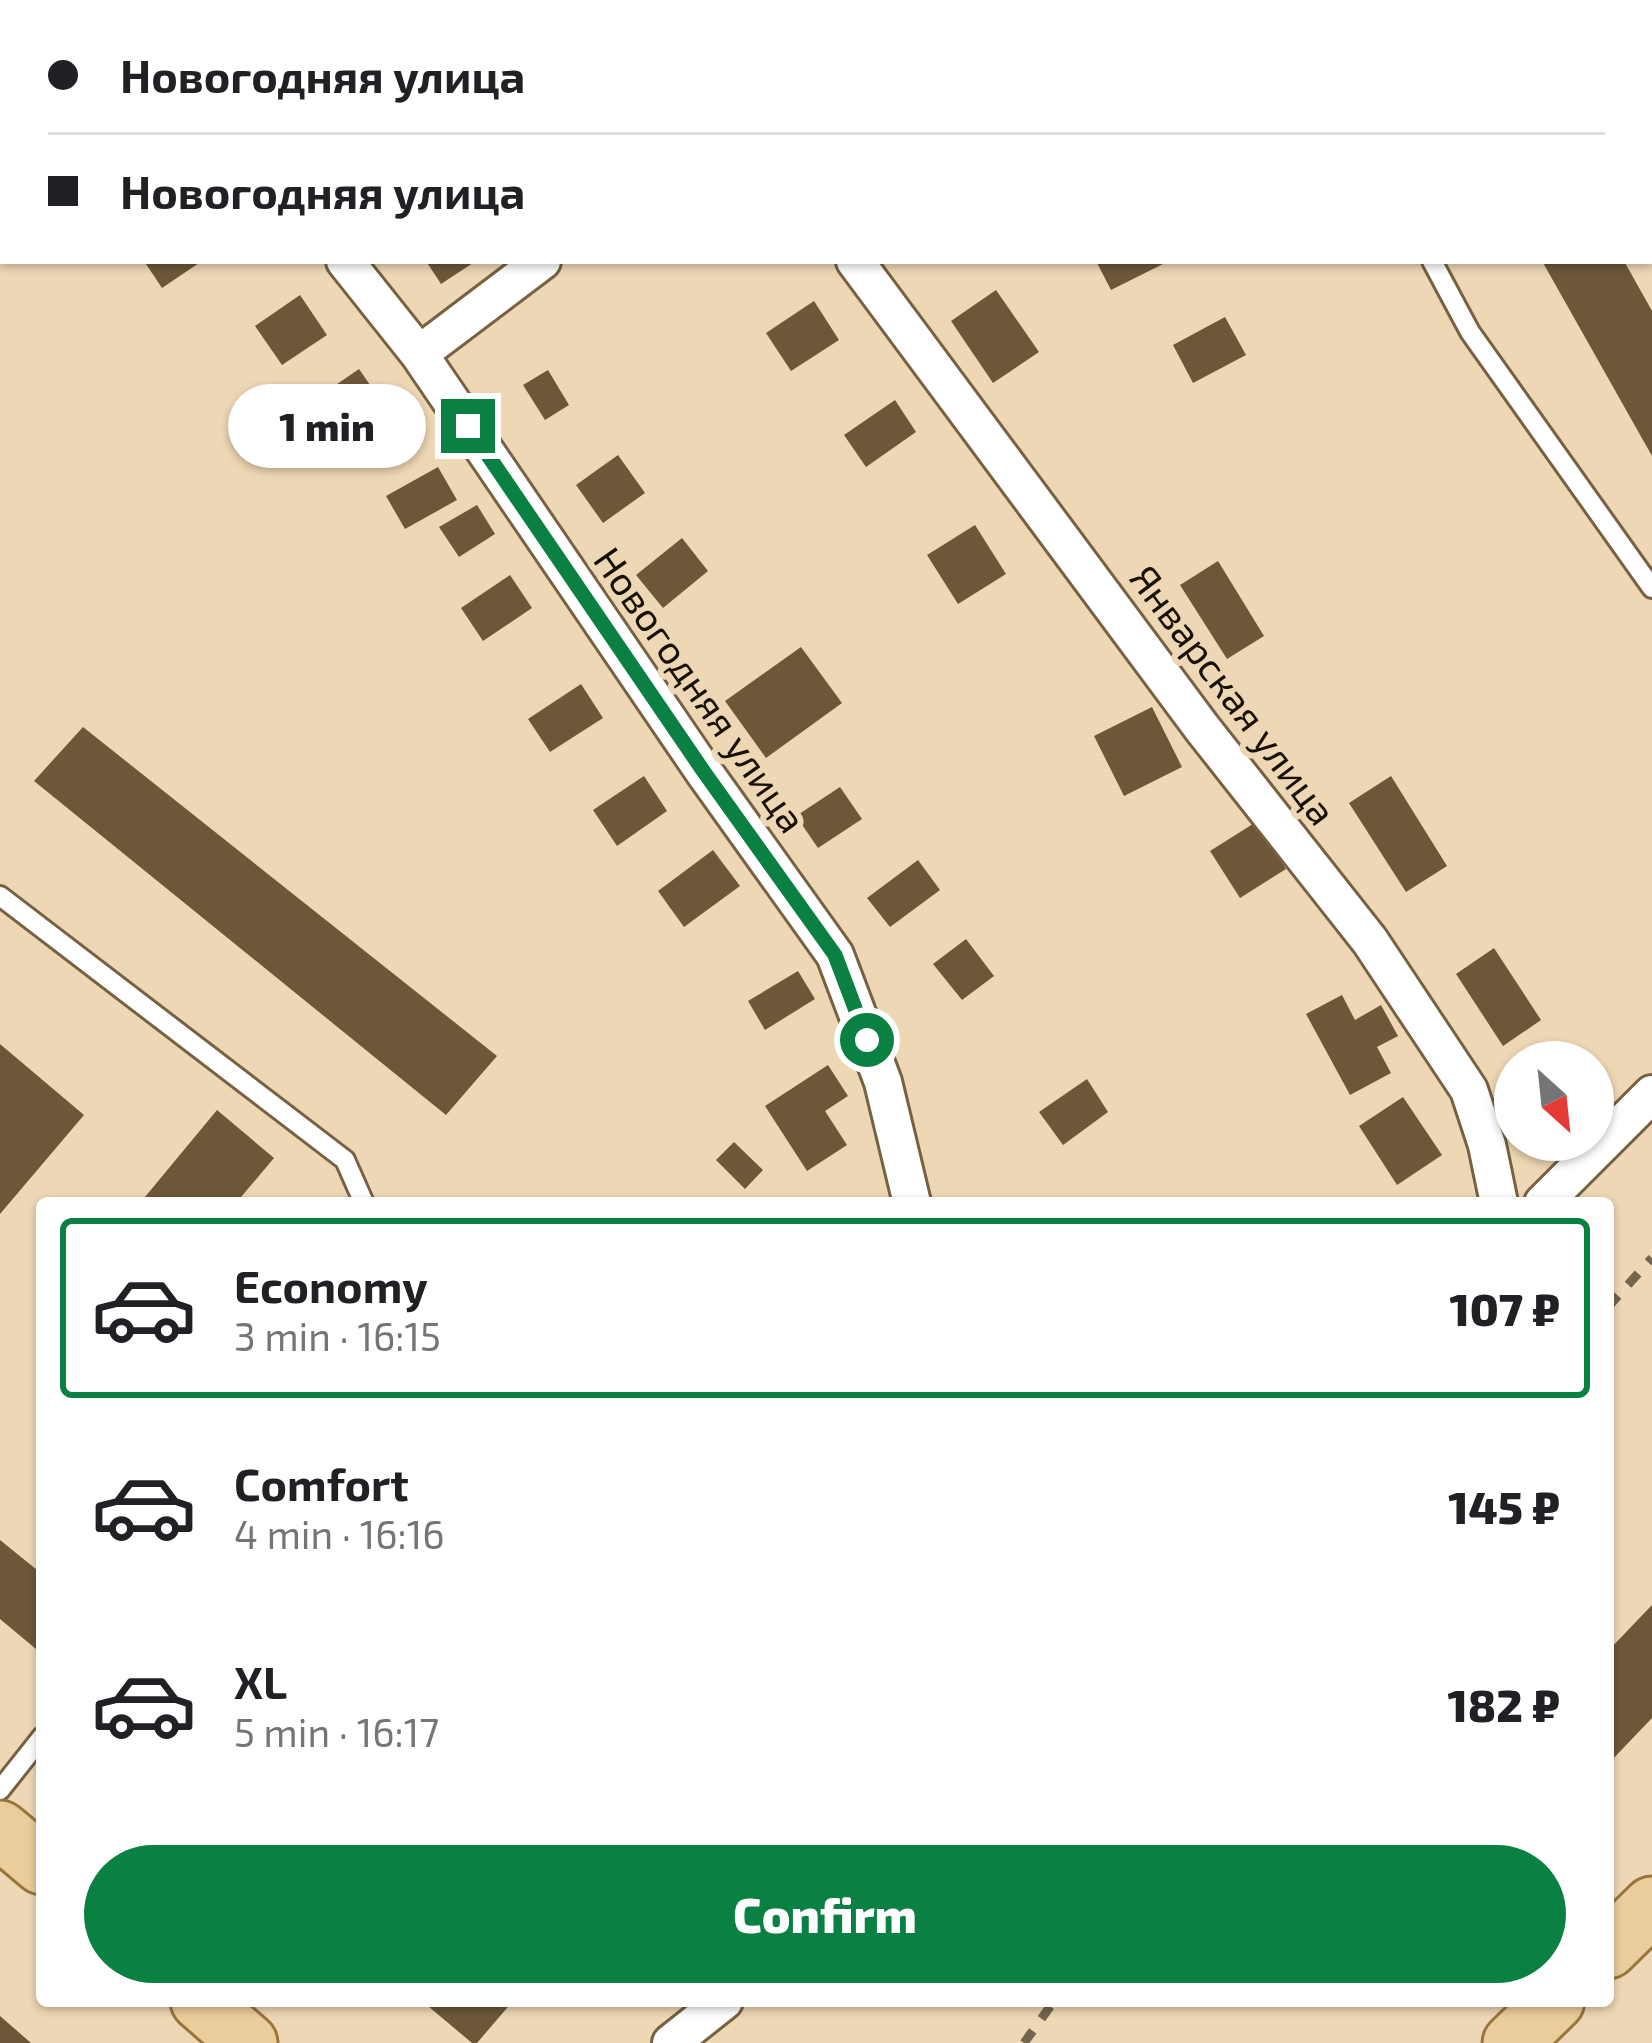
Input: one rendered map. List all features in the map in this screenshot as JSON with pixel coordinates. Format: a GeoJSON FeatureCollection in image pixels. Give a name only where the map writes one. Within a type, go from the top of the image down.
{"type":"FeatureCollection","features":[{"type":"Feature","properties":{"kind":"main road"},"geometry":{"type":"LineString","coordinates":[[0,1830],[36,1860]]}},
{"type":"Feature","properties":{"kind":"main road"},"geometry":{"type":"LineString","coordinates":[[1614,1943],[1652,1906]]}},
{"type":"Feature","properties":{"kind":"main road"},"geometry":{"type":"LineString","coordinates":[[207,2007],[248,2043]]}},
{"type":"Feature","properties":{"kind":"main road"},"geometry":{"type":"LineString","coordinates":[[1511,2043],[1549,2007]]}},
{"type":"Feature","properties":{"kind":"street","name":"Новогодняя улица"},"geometry":{"type":"LineString","coordinates":[[347,264],[419,354],[835,955],[883,1082],[912,1197]]}},
{"type":"Feature","properties":{"kind":"street"},"geometry":{"type":"LineString","coordinates":[[419,354],[538,264]]}},
{"type":"Feature","properties":{"kind":"street","name":"Январская улица"},"geometry":{"type":"LineString","coordinates":[[857,264],[1202,728],[1370,941],[1469,1090],[1498,1197]]}},
{"type":"Feature","properties":{"kind":"street"},"geometry":{"type":"LineString","coordinates":[[1549,1197],[1652,1094]]}},
{"type":"Feature","properties":{"kind":"street"},"geometry":{"type":"LineString","coordinates":[[671,2043],[716,2007]]}},
{"type":"Feature","properties":{"kind":"lane"},"geometry":{"type":"LineString","coordinates":[[1434,264],[1470,332],[1652,588]]}},
{"type":"Feature","properties":{"kind":"lane"},"geometry":{"type":"LineString","coordinates":[[0,896],[345,1160],[361,1197]]}},
{"type":"Feature","properties":{"kind":"lane"},"geometry":{"type":"LineString","coordinates":[[0,1790],[36,1745]]}},
{"type":"Feature","properties":{"kind":"building"},"geometry":{"type":"Polygon","coordinates":[[[146,264],[198,264],[162,288],[146,264]]]}},
{"type":"Feature","properties":{"kind":"building"},"geometry":{"type":"Polygon","coordinates":[[[428,264],[471,264],[441,284],[428,264]]]}},
{"type":"Feature","properties":{"kind":"building"},"geometry":{"type":"Polygon","coordinates":[[[1098,264],[1163,264],[1111,290],[1098,264]]]}},
{"type":"Feature","properties":{"kind":"building"},"geometry":{"type":"Polygon","coordinates":[[[1544,264],[1626,264],[1652,311],[1652,456],[1544,264]]]}},
{"type":"Feature","properties":{"kind":"building"},"geometry":{"type":"Polygon","coordinates":[[[996,290],[1039,352],[993,383],[951,321],[996,290]]]}},
{"type":"Feature","properties":{"kind":"building"},"geometry":{"type":"Polygon","coordinates":[[[300,295],[327,335],[282,365],[255,326],[300,295]]]}},
{"type":"Feature","properties":{"kind":"building"},"geometry":{"type":"Polygon","coordinates":[[[814,301],[839,340],[791,371],[766,333],[814,301]]]}},
{"type":"Feature","properties":{"kind":"building"},"geometry":{"type":"Polygon","coordinates":[[[1225,317],[1246,355],[1193,383],[1173,345],[1225,317]]]}},
{"type":"Feature","properties":{"kind":"building"},"geometry":{"type":"Polygon","coordinates":[[[359,369],[384,405],[336,438],[311,402],[359,369]]]}},
{"type":"Feature","properties":{"kind":"building"},"geometry":{"type":"Polygon","coordinates":[[[548,370],[569,405],[545,420],[523,385],[548,370]]]}},
{"type":"Feature","properties":{"kind":"building"},"geometry":{"type":"Polygon","coordinates":[[[895,400],[916,432],[866,467],[844,435],[895,400]]]}},
{"type":"Feature","properties":{"kind":"building"},"geometry":{"type":"Polygon","coordinates":[[[618,455],[645,493],[603,523],[576,485],[618,455]]]}},
{"type":"Feature","properties":{"kind":"building"},"geometry":{"type":"Polygon","coordinates":[[[438,467],[457,500],[405,529],[386,496],[438,467]]]}},
{"type":"Feature","properties":{"kind":"building"},"geometry":{"type":"Polygon","coordinates":[[[477,505],[495,534],[459,557],[439,527],[477,505]]]}},
{"type":"Feature","properties":{"kind":"building"},"geometry":{"type":"Polygon","coordinates":[[[975,525],[1006,574],[958,604],[927,555],[975,525]]]}},
{"type":"Feature","properties":{"kind":"building"},"geometry":{"type":"Polygon","coordinates":[[[682,538],[708,571],[663,608],[636,575],[682,538]]]}},
{"type":"Feature","properties":{"kind":"building"},"geometry":{"type":"Polygon","coordinates":[[[1218,561],[1264,636],[1227,659],[1180,585],[1218,561]]]}},
{"type":"Feature","properties":{"kind":"building"},"geometry":{"type":"Polygon","coordinates":[[[510,575],[532,608],[483,641],[461,608],[510,575]]]}},
{"type":"Feature","properties":{"kind":"building"},"geometry":{"type":"Polygon","coordinates":[[[801,647],[842,703],[766,758],[725,701],[801,647]]]}},
{"type":"Feature","properties":{"kind":"building"},"geometry":{"type":"Polygon","coordinates":[[[581,684],[603,718],[550,752],[528,719],[581,684]]]}},
{"type":"Feature","properties":{"kind":"building"},"geometry":{"type":"Polygon","coordinates":[[[1152,707],[1182,767],[1124,796],[1094,736],[1152,707]]]}},
{"type":"Feature","properties":{"kind":"building"},"geometry":{"type":"Polygon","coordinates":[[[83,727],[497,1056],[446,1115],[34,781],[83,727]]]}},
{"type":"Feature","properties":{"kind":"building"},"geometry":{"type":"Polygon","coordinates":[[[644,776],[667,811],[617,846],[593,810],[644,776]]]}},
{"type":"Feature","properties":{"kind":"building"},"geometry":{"type":"Polygon","coordinates":[[[1391,776],[1447,866],[1406,892],[1349,803],[1391,776]]]}},
{"type":"Feature","properties":{"kind":"building"},"geometry":{"type":"Polygon","coordinates":[[[840,787],[862,819],[818,848],[796,816],[840,787]]]}},
{"type":"Feature","properties":{"kind":"building"},"geometry":{"type":"Polygon","coordinates":[[[1256,822],[1286,869],[1240,898],[1210,851],[1256,822]]]}},
{"type":"Feature","properties":{"kind":"building"},"geometry":{"type":"Polygon","coordinates":[[[713,850],[740,886],[684,927],[658,891],[713,850]]]}},
{"type":"Feature","properties":{"kind":"building"},"geometry":{"type":"Polygon","coordinates":[[[918,860],[940,890],[890,927],[867,898],[918,860]]]}},
{"type":"Feature","properties":{"kind":"building"},"geometry":{"type":"Polygon","coordinates":[[[966,939],[994,976],[962,1000],[933,964],[966,939]]]}},
{"type":"Feature","properties":{"kind":"building"},"geometry":{"type":"Polygon","coordinates":[[[1494,948],[1541,1020],[1510,1041],[1500,1041],[1456,974],[1494,948]]]}},
{"type":"Feature","properties":{"kind":"building"},"geometry":{"type":"Polygon","coordinates":[[[798,971],[815,999],[765,1030],[748,1001],[798,971]]]}},
{"type":"Feature","properties":{"kind":"building"},"geometry":{"type":"Polygon","coordinates":[[[1342,995],[1355,1020],[1381,1005],[1398,1036],[1377,1047],[1391,1073],[1350,1095],[1306,1014],[1342,995]]]}},
{"type":"Feature","properties":{"kind":"building"},"geometry":{"type":"Polygon","coordinates":[[[0,1044],[84,1115],[0,1214],[0,1044]]]}},
{"type":"Feature","properties":{"kind":"building"},"geometry":{"type":"Polygon","coordinates":[[[828,1065],[848,1096],[825,1111],[847,1145],[807,1171],[765,1106],[828,1065]]]}},
{"type":"Feature","properties":{"kind":"building"},"geometry":{"type":"Polygon","coordinates":[[[1087,1079],[1108,1112],[1063,1145],[1039,1112],[1087,1079]]]}},
{"type":"Feature","properties":{"kind":"building"},"geometry":{"type":"Polygon","coordinates":[[[1403,1097],[1442,1155],[1397,1185],[1359,1126],[1403,1097]]]}},
{"type":"Feature","properties":{"kind":"building"},"geometry":{"type":"Polygon","coordinates":[[[217,1110],[274,1158],[241,1197],[145,1197],[217,1110]]]}},
{"type":"Feature","properties":{"kind":"building"},"geometry":{"type":"Polygon","coordinates":[[[734,1142],[763,1170],[745,1189],[716,1160],[734,1142]]]}},
{"type":"Feature","properties":{"kind":"building"},"geometry":{"type":"Polygon","coordinates":[[[0,1540],[36,1569],[36,1649],[0,1619],[0,1540]]]}},
{"type":"Feature","properties":{"kind":"building"},"geometry":{"type":"Polygon","coordinates":[[[1652,1605],[1652,1718],[1614,1758],[1614,1645],[1652,1605]]]}},
{"type":"Feature","properties":{"kind":"building"},"geometry":{"type":"Polygon","coordinates":[[[429,2007],[508,2007],[472,2043],[429,2007]]]}},
{"type":"Feature","properties":{"kind":"building"},"geometry":{"type":"Polygon","coordinates":[[[0,2016],[31,2043],[0,2043],[0,2016]]]}},
{"type":"Feature","properties":{"kind":"railway"},"geometry":{"type":"LineString","coordinates":[[1614,1300],[1652,1258]]}},
{"type":"Feature","properties":{"kind":"railway"},"geometry":{"type":"LineString","coordinates":[[1024,2043],[1050,2007]]}},
{"type":"Feature","properties":{"kind":"route"},"geometry":{"type":"LineString","coordinates":[[468,426],[835,955],[867,1040]]}}]}
